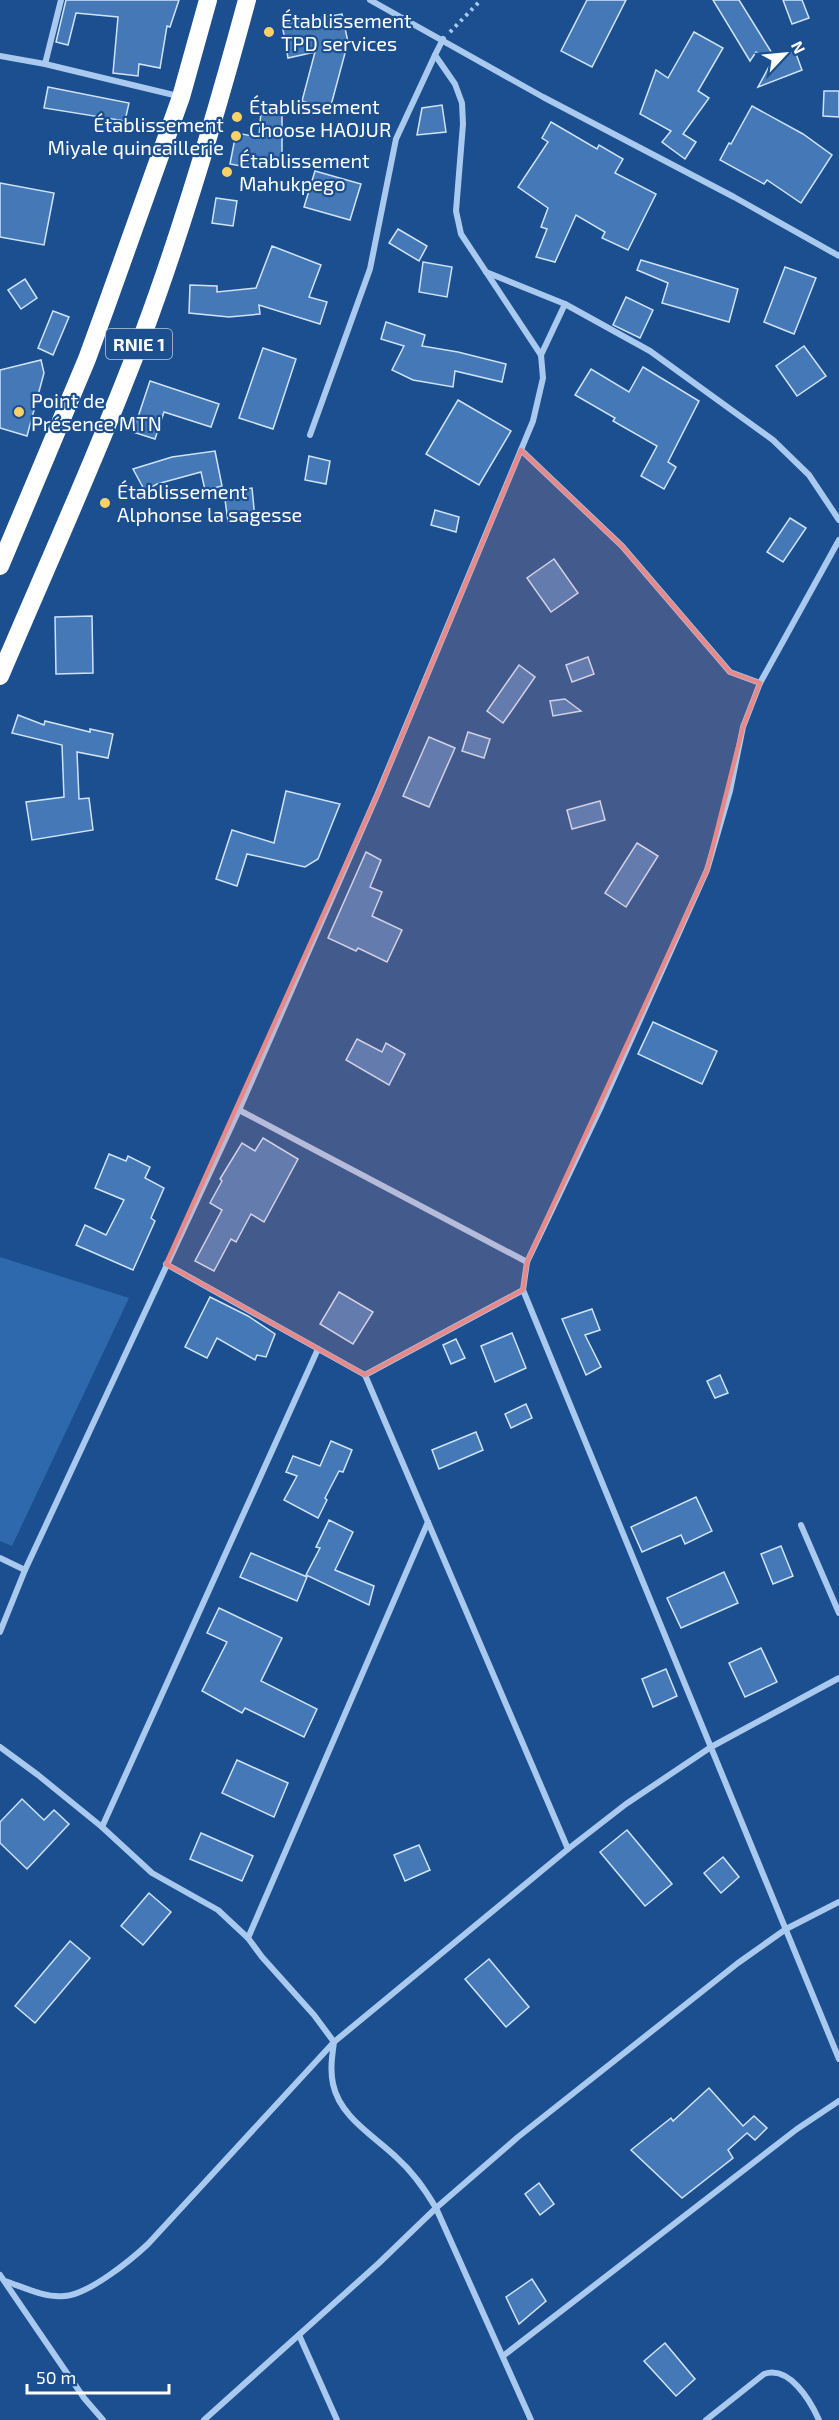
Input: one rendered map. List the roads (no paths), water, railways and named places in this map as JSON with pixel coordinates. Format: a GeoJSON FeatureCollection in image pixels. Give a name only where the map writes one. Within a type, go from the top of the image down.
{"type":"FeatureCollection","features":[{"type":"Feature","properties":{"kind":"highway","name":"RNIE 1"},"geometry":{"type":"LineString","coordinates":[[0,566],[87,359],[181,97],[208,0]]}},
{"type":"Feature","properties":{"kind":"highway","name":"RNIE 1"},"geometry":{"type":"LineString","coordinates":[[0,676],[116,405],[146,327],[198,170],[247,0]]}},
{"type":"Feature","properties":{"kind":"street"},"geometry":{"type":"LineString","coordinates":[[45,64],[61,0]]}},
{"type":"Feature","properties":{"kind":"street"},"geometry":{"type":"LineString","coordinates":[[370,0],[543,97],[735,198],[839,256]]}},
{"type":"Feature","properties":{"kind":"street"},"geometry":{"type":"LineString","coordinates":[[310,435],[370,269],[396,139],[443,39]]}},
{"type":"Feature","properties":{"kind":"street"},"geometry":{"type":"LineString","coordinates":[[0,1632],[25,1570],[239,1110],[378,793],[533,421],[543,378],[541,355],[461,234],[456,211],[463,124],[462,103],[455,84],[435,55]]}},
{"type":"Feature","properties":{"kind":"street"},"geometry":{"type":"LineString","coordinates":[[0,56],[45,64],[181,97]]}},
{"type":"Feature","properties":{"kind":"street"},"geometry":{"type":"LineString","coordinates":[[485,272],[565,304],[650,351],[773,440],[809,475],[839,520]]}},
{"type":"Feature","properties":{"kind":"street"},"geometry":{"type":"LineString","coordinates":[[541,355],[565,304]]}},
{"type":"Feature","properties":{"kind":"street"},"geometry":{"type":"LineString","coordinates":[[521,450],[621,546],[730,672],[760,683]]}},
{"type":"Feature","properties":{"kind":"street"},"geometry":{"type":"LineString","coordinates":[[839,540],[760,683],[743,726],[730,791],[706,870],[600,1109],[527,1262],[524,1290],[839,2059]]}},
{"type":"Feature","properties":{"kind":"street"},"geometry":{"type":"LineString","coordinates":[[239,1110],[527,1262]]}},
{"type":"Feature","properties":{"kind":"street"},"geometry":{"type":"LineString","coordinates":[[166,1264],[364,1375],[568,1848]]}},
{"type":"Feature","properties":{"kind":"street"},"geometry":{"type":"LineString","coordinates":[[364,1375],[524,1290]]}},
{"type":"Feature","properties":{"kind":"street"},"geometry":{"type":"LineString","coordinates":[[102,1827],[318,1349]]}},
{"type":"Feature","properties":{"kind":"street"},"geometry":{"type":"LineString","coordinates":[[248,1938],[428,1522]]}},
{"type":"Feature","properties":{"kind":"street"},"geometry":{"type":"LineString","coordinates":[[801,1525],[839,1613]]}},
{"type":"Feature","properties":{"kind":"street"},"geometry":{"type":"LineString","coordinates":[[0,1558],[25,1570]]}},
{"type":"Feature","properties":{"kind":"street"},"geometry":{"type":"LineString","coordinates":[[5,2281],[43,2293],[66,2296],[81,2291],[128,2263],[334,2042],[568,1848],[626,1804],[711,1747],[839,1678]]}},
{"type":"Feature","properties":{"kind":"street"},"geometry":{"type":"LineString","coordinates":[[0,1747],[102,1827],[145,1868],[169,1884],[218,1910],[248,1938],[314,2015],[334,2042],[333,2086],[342,2105],[354,2120],[420,2181],[436,2208],[531,2420]]}},
{"type":"Feature","properties":{"kind":"street"},"geometry":{"type":"LineString","coordinates":[[204,2420],[436,2208],[518,2137],[738,1963],[786,1929],[839,1902]]}},
{"type":"Feature","properties":{"kind":"street"},"geometry":{"type":"LineString","coordinates":[[503,2356],[771,2150],[839,2101]]}},
{"type":"Feature","properties":{"kind":"street"},"geometry":{"type":"LineString","coordinates":[[0,2275],[78,2389],[103,2420]]}},
{"type":"Feature","properties":{"kind":"street"},"geometry":{"type":"LineString","coordinates":[[299,2335],[337,2420]]}},
{"type":"Feature","properties":{"kind":"street"},"geometry":{"type":"LineString","coordinates":[[706,2420],[764,2374],[772,2372],[783,2374],[800,2389],[819,2420]]}},
{"type":"Feature","properties":{"kind":"place","name":"Établissement TPD services"},"geometry":{"type":"Point","coordinates":[269,32]}},
{"type":"Feature","properties":{"kind":"place","name":"Établissement Choose HAOJUR"},"geometry":{"type":"Point","coordinates":[237,117]}},
{"type":"Feature","properties":{"kind":"place","name":"Établissement Miyale quincaillerie"},"geometry":{"type":"Point","coordinates":[236,136]}},
{"type":"Feature","properties":{"kind":"place","name":"Établissement Mahukpego"},"geometry":{"type":"Point","coordinates":[227,172]}},
{"type":"Feature","properties":{"kind":"place","name":"Point de Présence MTN"},"geometry":{"type":"Point","coordinates":[19,412]}},
{"type":"Feature","properties":{"kind":"place","name":"Établissement Alphonse la sagesse"},"geometry":{"type":"Point","coordinates":[105,503]}}]}
